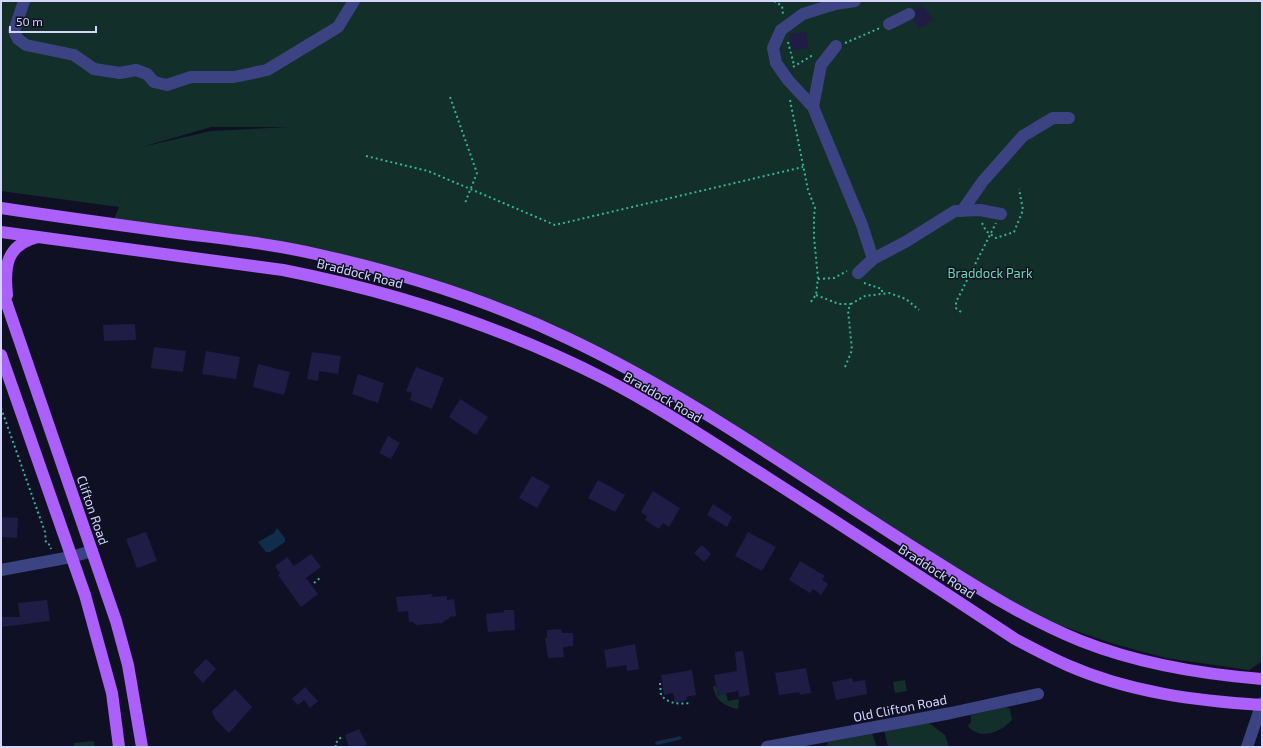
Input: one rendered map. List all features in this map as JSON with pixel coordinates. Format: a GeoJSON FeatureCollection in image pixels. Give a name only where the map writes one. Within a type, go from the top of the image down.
{"type":"FeatureCollection","features":[{"type":"Feature","properties":{"kind":"main road","name":"Braddock Road"},"geometry":{"type":"LineString","coordinates":[[1,208],[248,242],[317,254],[378,269],[468,298],[566,338],[690,403],[976,587],[1052,628],[1110,651],[1157,664],[1186,670],[1262,679]]}},
{"type":"Feature","properties":{"kind":"main road","name":"Braddock Road"},"geometry":{"type":"LineString","coordinates":[[1,232],[227,261],[328,278],[419,303],[477,323],[563,359],[655,406],[1015,639],[1044,654],[1090,673],[1150,691],[1185,698],[1262,704]]}},
{"type":"Feature","properties":{"kind":"main road"},"geometry":{"type":"LineString","coordinates":[[8,308],[6,270],[10,256],[13,251],[25,241],[41,236]]}},
{"type":"Feature","properties":{"kind":"main road","name":"Clifton Road"},"geometry":{"type":"LineString","coordinates":[[1,287],[92,551],[128,665],[142,747]]}},
{"type":"Feature","properties":{"kind":"main road"},"geometry":{"type":"LineString","coordinates":[[1,355],[85,595],[112,693],[119,747]]}},
{"type":"Feature","properties":{"kind":"street"},"geometry":{"type":"LineString","coordinates":[[24,1],[14,31],[18,39],[26,44],[74,55],[94,69],[120,73],[136,70],[147,74],[154,82],[167,85],[191,77],[234,77],[267,70],[338,27],[354,1]]}},
{"type":"Feature","properties":{"kind":"street"},"geometry":{"type":"LineString","coordinates":[[855,1],[835,4],[803,14],[781,30],[774,48],[776,63],[788,80],[813,107],[862,225],[873,259]]}},
{"type":"Feature","properties":{"kind":"street"},"geometry":{"type":"LineString","coordinates":[[889,24],[909,14]]}},
{"type":"Feature","properties":{"kind":"street"},"geometry":{"type":"LineString","coordinates":[[813,107],[821,65],[836,46]]}},
{"type":"Feature","properties":{"kind":"street"},"geometry":{"type":"LineString","coordinates":[[962,211],[983,181],[1023,136],[1053,118],[1070,118]]}},
{"type":"Feature","properties":{"kind":"street"},"geometry":{"type":"LineString","coordinates":[[858,277],[873,259],[908,241],[955,211],[980,210],[1001,214]]}},
{"type":"Feature","properties":{"kind":"street"},"geometry":{"type":"LineString","coordinates":[[1,570],[71,557],[92,551]]}},
{"type":"Feature","properties":{"kind":"street","name":"Old Clifton Road"},"geometry":{"type":"LineString","coordinates":[[767,747],[951,713],[1038,694]]}},
{"type":"Feature","properties":{"kind":"street"},"geometry":{"type":"LineString","coordinates":[[1247,747],[1262,704]]}},
{"type":"Feature","properties":{"kind":"path"},"geometry":{"type":"LineString","coordinates":[[450,97],[477,173],[472,189],[465,203]]}},
{"type":"Feature","properties":{"kind":"path"},"geometry":{"type":"LineString","coordinates":[[366,156],[418,168],[472,189],[555,225],[803,168]]}},
{"type":"Feature","properties":{"kind":"path"},"geometry":{"type":"LineString","coordinates":[[976,220],[982,223],[986,231],[996,238],[1014,232],[1023,210],[1019,189]]}},
{"type":"Feature","properties":{"kind":"path"},"geometry":{"type":"LineString","coordinates":[[961,312],[956,308],[956,302],[1001,214]]}},
{"type":"Feature","properties":{"kind":"path"},"geometry":{"type":"LineString","coordinates":[[858,277],[882,289],[882,293]]}},
{"type":"Feature","properties":{"kind":"path"},"geometry":{"type":"LineString","coordinates":[[816,295],[839,304],[851,304],[866,296],[889,293],[906,299],[919,310]]}},
{"type":"Feature","properties":{"kind":"path"},"geometry":{"type":"LineString","coordinates":[[845,367],[852,350],[848,310],[851,304]]}},
{"type":"Feature","properties":{"kind":"path"},"geometry":{"type":"LineString","coordinates":[[1,408],[45,532],[46,543],[50,544],[56,559]]}},
{"type":"Feature","properties":{"kind":"path"},"geometry":{"type":"LineString","coordinates":[[314,583],[320,578]]}},
{"type":"Feature","properties":{"kind":"path"},"geometry":{"type":"LineString","coordinates":[[660,683],[661,695],[666,701],[678,704],[691,703]]}},
{"type":"Feature","properties":{"kind":"path"},"geometry":{"type":"LineString","coordinates":[[336,747],[335,744],[342,736]]}},
{"type":"Feature","properties":{"kind":"green space","name":"Braddock Park"},"geometry":{"type":"Polygon","coordinates":[[[1,1],[1262,1],[1261,662],[1249,670],[1166,658],[1114,644],[1016,610],[632,371],[468,298],[378,269],[112,224],[119,207],[1,191],[1,1]],[[211,127],[142,147],[211,131],[289,127],[211,127]]]}},
{"type":"Feature","properties":{"kind":"green space"},"geometry":{"type":"Polygon","coordinates":[[[905,680],[907,691],[895,693],[893,682],[905,680]]]}},
{"type":"Feature","properties":{"kind":"green space"},"geometry":{"type":"Polygon","coordinates":[[[713,686],[716,686],[718,695],[726,693],[728,701],[739,699],[738,709],[721,702],[716,696],[713,686]]]}},
{"type":"Feature","properties":{"kind":"green space"},"geometry":{"type":"Polygon","coordinates":[[[1006,707],[1010,709],[1012,720],[996,731],[984,734],[978,733],[973,731],[968,726],[971,722],[971,715],[1006,707]]]}},
{"type":"Feature","properties":{"kind":"green space"},"geometry":{"type":"Polygon","coordinates":[[[929,723],[945,735],[949,747],[888,747],[884,730],[929,723]]]}},
{"type":"Feature","properties":{"kind":"green space"},"geometry":{"type":"Polygon","coordinates":[[[872,733],[877,747],[826,747],[828,742],[872,733]]]}},
{"type":"Feature","properties":{"kind":"green space"},"geometry":{"type":"Polygon","coordinates":[[[94,741],[95,747],[74,747],[74,743],[94,741]]]}},
{"type":"Feature","properties":{"kind":"water"},"geometry":{"type":"Polygon","coordinates":[[[277,528],[285,538],[285,542],[270,552],[266,552],[258,542],[274,533],[277,528]]]}},
{"type":"Feature","properties":{"kind":"building"},"geometry":{"type":"Polygon","coordinates":[[[922,5],[933,20],[919,29],[913,20],[916,15],[915,10],[922,5]]]}},
{"type":"Feature","properties":{"kind":"building"},"geometry":{"type":"Polygon","coordinates":[[[806,32],[808,48],[791,50],[789,34],[806,32]]]}},
{"type":"Feature","properties":{"kind":"building"},"geometry":{"type":"Polygon","coordinates":[[[135,324],[136,340],[104,341],[103,325],[135,324]]]}},
{"type":"Feature","properties":{"kind":"building"},"geometry":{"type":"Polygon","coordinates":[[[154,347],[186,351],[183,372],[151,368],[154,347]]]}},
{"type":"Feature","properties":{"kind":"building"},"geometry":{"type":"Polygon","coordinates":[[[206,351],[240,357],[236,379],[202,374],[206,351]]]}},
{"type":"Feature","properties":{"kind":"building"},"geometry":{"type":"Polygon","coordinates":[[[312,352],[341,356],[338,374],[319,371],[318,381],[307,379],[312,352]]]}},
{"type":"Feature","properties":{"kind":"building"},"geometry":{"type":"Polygon","coordinates":[[[258,364],[290,372],[284,395],[253,387],[258,364]]]}},
{"type":"Feature","properties":{"kind":"building"},"geometry":{"type":"Polygon","coordinates":[[[416,367],[444,378],[432,409],[410,400],[412,393],[406,391],[416,367]]]}},
{"type":"Feature","properties":{"kind":"building"},"geometry":{"type":"Polygon","coordinates":[[[358,374],[384,383],[378,403],[352,394],[358,374]]]}},
{"type":"Feature","properties":{"kind":"building"},"geometry":{"type":"Polygon","coordinates":[[[460,399],[488,417],[476,435],[449,417],[460,399]]]}},
{"type":"Feature","properties":{"kind":"building"},"geometry":{"type":"Polygon","coordinates":[[[388,436],[400,443],[391,459],[379,453],[388,436]]]}},
{"type":"Feature","properties":{"kind":"building"},"geometry":{"type":"Polygon","coordinates":[[[532,476],[550,486],[537,508],[519,498],[532,476]]]}},
{"type":"Feature","properties":{"kind":"building"},"geometry":{"type":"Polygon","coordinates":[[[598,480],[625,495],[615,512],[588,498],[598,480]]]}},
{"type":"Feature","properties":{"kind":"building"},"geometry":{"type":"Polygon","coordinates":[[[653,491],[680,508],[669,527],[663,523],[659,529],[645,520],[647,516],[641,512],[653,491]]]}},
{"type":"Feature","properties":{"kind":"building"},"geometry":{"type":"Polygon","coordinates":[[[713,504],[732,517],[727,527],[707,515],[713,504]]]}},
{"type":"Feature","properties":{"kind":"building"},"geometry":{"type":"Polygon","coordinates":[[[1,517],[18,518],[17,538],[1,537],[1,517]]]}},
{"type":"Feature","properties":{"kind":"building"},"geometry":{"type":"Polygon","coordinates":[[[146,532],[157,561],[137,568],[126,539],[146,532]]]}},
{"type":"Feature","properties":{"kind":"building"},"geometry":{"type":"Polygon","coordinates":[[[748,532],[776,547],[762,571],[735,556],[748,532]]]}},
{"type":"Feature","properties":{"kind":"building"},"geometry":{"type":"Polygon","coordinates":[[[702,545],[711,554],[704,562],[694,553],[702,545]]]}},
{"type":"Feature","properties":{"kind":"building"},"geometry":{"type":"Polygon","coordinates":[[[311,554],[321,567],[306,578],[318,594],[301,607],[278,575],[280,573],[275,566],[287,557],[294,566],[311,554]]]}},
{"type":"Feature","properties":{"kind":"building"},"geometry":{"type":"Polygon","coordinates":[[[800,561],[825,576],[822,580],[828,584],[821,595],[813,589],[810,593],[789,580],[800,561]]]}},
{"type":"Feature","properties":{"kind":"building"},"geometry":{"type":"Polygon","coordinates":[[[433,594],[431,597],[447,596],[447,600],[454,599],[456,616],[449,617],[449,619],[442,623],[416,625],[413,622],[409,622],[408,611],[398,612],[396,597],[433,594]]]}},
{"type":"Feature","properties":{"kind":"building"},"geometry":{"type":"Polygon","coordinates":[[[47,600],[50,621],[1,627],[1,617],[20,617],[18,603],[47,600]]]}},
{"type":"Feature","properties":{"kind":"building"},"geometry":{"type":"Polygon","coordinates":[[[504,610],[514,610],[515,630],[488,632],[486,614],[504,612],[504,610]]]}},
{"type":"Feature","properties":{"kind":"building"},"geometry":{"type":"Polygon","coordinates":[[[561,629],[562,633],[573,633],[573,646],[563,647],[564,657],[548,658],[545,638],[547,638],[547,630],[561,629]]]}},
{"type":"Feature","properties":{"kind":"building"},"geometry":{"type":"Polygon","coordinates":[[[635,644],[639,669],[627,671],[626,665],[607,668],[604,650],[635,644]]]}},
{"type":"Feature","properties":{"kind":"building"},"geometry":{"type":"Polygon","coordinates":[[[743,651],[750,695],[739,697],[738,691],[718,695],[714,675],[737,671],[735,652],[743,651]]]}},
{"type":"Feature","properties":{"kind":"building"},"geometry":{"type":"Polygon","coordinates":[[[206,659],[216,669],[203,683],[193,672],[206,659]]]}},
{"type":"Feature","properties":{"kind":"building"},"geometry":{"type":"Polygon","coordinates":[[[806,668],[811,693],[800,695],[799,692],[779,695],[775,673],[806,668]]]}},
{"type":"Feature","properties":{"kind":"building"},"geometry":{"type":"Polygon","coordinates":[[[692,670],[696,695],[686,697],[687,700],[675,703],[673,693],[664,695],[661,675],[692,670]]]}},
{"type":"Feature","properties":{"kind":"building"},"geometry":{"type":"Polygon","coordinates":[[[852,678],[853,682],[865,680],[867,694],[836,700],[832,682],[852,678]]]}},
{"type":"Feature","properties":{"kind":"building"},"geometry":{"type":"Polygon","coordinates":[[[305,687],[318,701],[310,708],[304,700],[298,705],[292,699],[305,687]]]}},
{"type":"Feature","properties":{"kind":"building"},"geometry":{"type":"Polygon","coordinates":[[[235,689],[252,707],[229,733],[215,719],[212,711],[235,689]]]}},
{"type":"Feature","properties":{"kind":"building"},"geometry":{"type":"Polygon","coordinates":[[[359,729],[367,744],[363,747],[349,747],[345,735],[359,729]]]}},
{"type":"Feature","properties":{"kind":"waterway"},"geometry":{"type":"LineString","coordinates":[[657,743],[680,738]]}}]}
